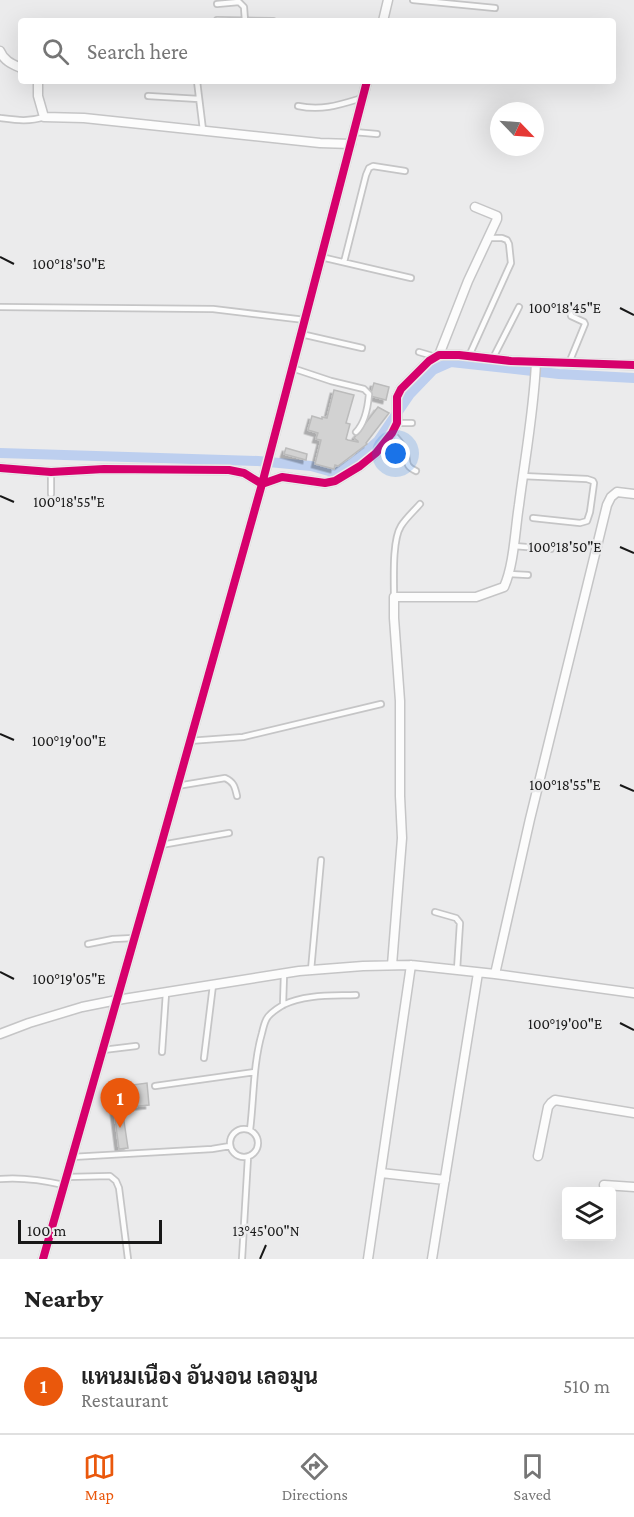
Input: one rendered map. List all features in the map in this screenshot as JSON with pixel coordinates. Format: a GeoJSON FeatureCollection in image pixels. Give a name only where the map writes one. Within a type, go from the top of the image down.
{"type":"FeatureCollection","features":[{"type":"Feature","properties":{"kind":"street"},"geometry":{"type":"LineString","coordinates":[[384,18],[388,0]]}},
{"type":"Feature","properties":{"kind":"street"},"geometry":{"type":"LineString","coordinates":[[0,51],[10,64],[18,67]]}},
{"type":"Feature","properties":{"kind":"street"},"geometry":{"type":"LineString","coordinates":[[38,84],[38,96],[44,117],[84,118],[320,143],[351,144]]}},
{"type":"Feature","properties":{"kind":"street"},"geometry":{"type":"LineString","coordinates":[[43,1259],[262,483],[366,84]]}},
{"type":"Feature","properties":{"kind":"street"},"geometry":{"type":"LineString","coordinates":[[0,468],[51,472],[104,469],[230,470],[262,483],[282,477],[325,483],[335,481],[376,453],[392,433],[397,419],[397,397],[401,389],[408,380],[437,356],[498,217],[475,207]]}},
{"type":"Feature","properties":{"kind":"street"},"geometry":{"type":"LineString","coordinates":[[437,356],[469,356],[536,365],[569,363],[634,365]]}},
{"type":"Feature","properties":{"kind":"street"},"geometry":{"type":"LineString","coordinates":[[392,965],[402,838],[400,701],[394,597],[476,597],[504,588],[509,574],[526,457],[536,365]]}},
{"type":"Feature","properties":{"kind":"street"},"geometry":{"type":"LineString","coordinates":[[495,974],[530,819],[607,505],[617,492],[634,494]]}},
{"type":"Feature","properties":{"kind":"street"},"geometry":{"type":"LineString","coordinates":[[0,1034],[82,1007],[117,1000],[311,970],[363,966],[411,964],[634,993]]}},
{"type":"Feature","properties":{"kind":"street"},"geometry":{"type":"LineString","coordinates":[[368,1259],[411,964]]}},
{"type":"Feature","properties":{"kind":"street"},"geometry":{"type":"LineString","coordinates":[[432,1259],[478,973]]}},
{"type":"Feature","properties":{"kind":"street"},"geometry":{"type":"LineString","coordinates":[[538,1156],[548,1107],[555,1100],[634,1113]]}},
{"type":"Feature","properties":{"kind":"street"},"geometry":{"type":"LineString","coordinates":[[381,1173],[445,1180]]}},
{"type":"Feature","properties":{"kind":"street"},"geometry":{"type":"LineString","coordinates":[[604,1185],[634,1187]]}},
{"type":"Feature","properties":{"kind":"lane"},"geometry":{"type":"LineString","coordinates":[[413,0],[495,8]]}},
{"type":"Feature","properties":{"kind":"lane"},"geometry":{"type":"LineString","coordinates":[[217,4],[239,2],[244,7],[245,18]]}},
{"type":"Feature","properties":{"kind":"lane"},"geometry":{"type":"LineString","coordinates":[[197,84],[203,130]]}},
{"type":"Feature","properties":{"kind":"lane"},"geometry":{"type":"LineString","coordinates":[[148,96],[199,99]]}},
{"type":"Feature","properties":{"kind":"lane"},"geometry":{"type":"LineString","coordinates":[[298,106],[326,108],[362,98]]}},
{"type":"Feature","properties":{"kind":"lane"},"geometry":{"type":"LineString","coordinates":[[0,117],[23,121],[44,117]]}},
{"type":"Feature","properties":{"kind":"lane"},"geometry":{"type":"LineString","coordinates":[[354,132],[377,134]]}},
{"type":"Feature","properties":{"kind":"lane"},"geometry":{"type":"LineString","coordinates":[[344,262],[369,168],[373,166],[405,171]]}},
{"type":"Feature","properties":{"kind":"lane"},"geometry":{"type":"LineString","coordinates":[[469,356],[511,263],[507,240],[488,238]]}},
{"type":"Feature","properties":{"kind":"lane"},"geometry":{"type":"LineString","coordinates":[[321,257],[411,278]]}},
{"type":"Feature","properties":{"kind":"lane"},"geometry":{"type":"LineString","coordinates":[[569,306],[571,316],[585,324],[569,363]]}},
{"type":"Feature","properties":{"kind":"lane"},"geometry":{"type":"LineString","coordinates":[[0,307],[213,309],[305,320]]}},
{"type":"Feature","properties":{"kind":"lane"},"geometry":{"type":"LineString","coordinates":[[493,359],[519,307]]}},
{"type":"Feature","properties":{"kind":"lane"},"geometry":{"type":"LineString","coordinates":[[301,334],[362,348]]}},
{"type":"Feature","properties":{"kind":"lane"},"geometry":{"type":"LineString","coordinates":[[419,352],[437,356]]}},
{"type":"Feature","properties":{"kind":"lane"},"geometry":{"type":"LineString","coordinates":[[292,368],[364,389],[369,394],[369,402],[361,427],[356,432]]}},
{"type":"Feature","properties":{"kind":"lane"},"geometry":{"type":"LineString","coordinates":[[397,419],[412,423]]}},
{"type":"Feature","properties":{"kind":"lane"},"geometry":{"type":"LineString","coordinates":[[392,433],[404,447],[407,464],[416,471]]}},
{"type":"Feature","properties":{"kind":"lane"},"geometry":{"type":"LineString","coordinates":[[51,472],[51,495]]}},
{"type":"Feature","properties":{"kind":"lane"},"geometry":{"type":"LineString","coordinates":[[522,476],[588,478],[594,483],[590,512],[586,521],[580,523],[533,518]]}},
{"type":"Feature","properties":{"kind":"lane"},"geometry":{"type":"LineString","coordinates":[[394,597],[398,533],[420,504]]}},
{"type":"Feature","properties":{"kind":"lane"},"geometry":{"type":"LineString","coordinates":[[513,546],[550,549]]}},
{"type":"Feature","properties":{"kind":"lane"},"geometry":{"type":"LineString","coordinates":[[509,574],[528,575]]}},
{"type":"Feature","properties":{"kind":"lane"},"geometry":{"type":"LineString","coordinates":[[189,741],[243,737],[381,704]]}},
{"type":"Feature","properties":{"kind":"lane"},"geometry":{"type":"LineString","coordinates":[[177,786],[225,778],[235,786],[237,796]]}},
{"type":"Feature","properties":{"kind":"lane"},"geometry":{"type":"LineString","coordinates":[[161,845],[229,833]]}},
{"type":"Feature","properties":{"kind":"lane"},"geometry":{"type":"LineString","coordinates":[[311,970],[321,860]]}},
{"type":"Feature","properties":{"kind":"lane"},"geometry":{"type":"LineString","coordinates":[[435,912],[456,918],[460,923],[457,970]]}},
{"type":"Feature","properties":{"kind":"lane"},"geometry":{"type":"LineString","coordinates":[[88,944],[134,938]]}},
{"type":"Feature","properties":{"kind":"lane"},"geometry":{"type":"LineString","coordinates":[[283,1005],[284,974]]}},
{"type":"Feature","properties":{"kind":"lane"},"geometry":{"type":"LineString","coordinates":[[204,1058],[213,985]]}},
{"type":"Feature","properties":{"kind":"lane"},"geometry":{"type":"LineString","coordinates":[[162,1052],[166,993]]}},
{"type":"Feature","properties":{"kind":"lane"},"geometry":{"type":"LineString","coordinates":[[250,1130],[255,1072],[266,1019],[283,1005],[320,996],[356,996]]}},
{"type":"Feature","properties":{"kind":"lane"},"geometry":{"type":"LineString","coordinates":[[103,1050],[136,1046]]}},
{"type":"Feature","properties":{"kind":"lane"},"geometry":{"type":"LineString","coordinates":[[155,1086],[255,1072]]}},
{"type":"Feature","properties":{"kind":"lane"},"geometry":{"type":"LineString","coordinates":[[237,1130],[250,1130],[257,1136],[258,1143],[255,1153],[248,1157],[238,1156],[230,1146],[230,1140],[237,1130]]}},
{"type":"Feature","properties":{"kind":"lane"},"geometry":{"type":"LineString","coordinates":[[72,1157],[230,1146]]}},
{"type":"Feature","properties":{"kind":"lane"},"geometry":{"type":"LineString","coordinates":[[242,1259],[248,1157]]}},
{"type":"Feature","properties":{"kind":"lane"},"geometry":{"type":"LineString","coordinates":[[0,1179],[66,1181],[110,1176],[119,1188],[128,1259]]}},
{"type":"Feature","properties":{"kind":"building"},"geometry":{"type":"Polygon","coordinates":[[[374,383],[389,387],[386,400],[370,396],[374,383]]]}},
{"type":"Feature","properties":{"kind":"building"},"geometry":{"type":"Polygon","coordinates":[[[334,390],[354,395],[346,423],[350,424],[346,439],[348,440],[358,442],[354,438],[378,407],[389,413],[367,444],[338,466],[335,465],[334,469],[315,464],[321,440],[316,439],[318,433],[308,430],[312,416],[327,418],[334,390]]]}},
{"type":"Feature","properties":{"kind":"building"},"geometry":{"type":"Polygon","coordinates":[[[286,448],[307,454],[306,460],[284,454],[286,448]]]}},
{"type":"Feature","properties":{"kind":"building"},"geometry":{"type":"Polygon","coordinates":[[[147,1083],[149,1105],[122,1108],[128,1148],[119,1149],[111,1088],[147,1083]]]}},
{"type":"Feature","properties":{"kind":"waterway"},"geometry":{"type":"LineString","coordinates":[[0,453],[258,461],[311,466],[336,473],[354,462],[378,441],[410,394],[433,370],[451,362],[559,374],[634,378]]}},
{"type":"Feature","properties":{"kind":"cycle path"},"geometry":{"type":"LineString","coordinates":[[43,1259],[262,484],[366,84]]}},
{"type":"Feature","properties":{"kind":"cycle path"},"geometry":{"type":"LineString","coordinates":[[0,468],[51,472],[104,469],[229,470],[244,473],[262,484],[282,477],[325,483],[335,481],[376,453],[397,423],[397,397],[401,389],[429,361],[439,355],[511,361],[634,365]]}},
{"type":"Feature","properties":{"kind":"place","name":"แหนมเนือง อันงอน เลอมูน"},"geometry":{"type":"Point","coordinates":[120,1128]}}]}
